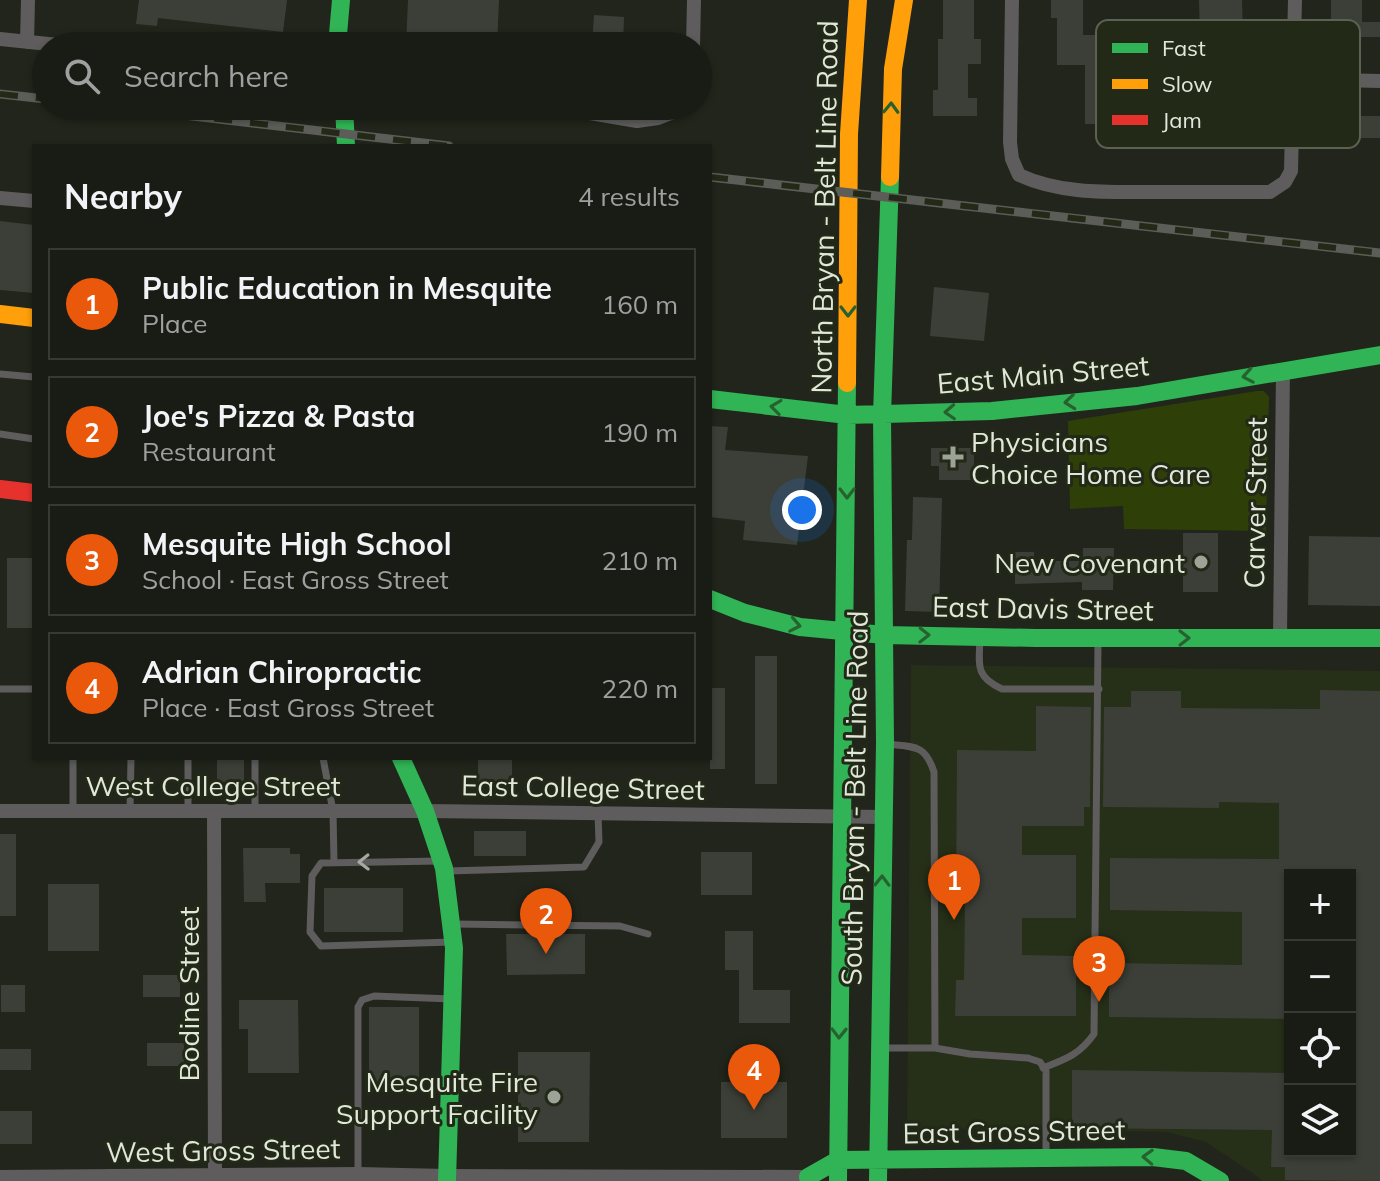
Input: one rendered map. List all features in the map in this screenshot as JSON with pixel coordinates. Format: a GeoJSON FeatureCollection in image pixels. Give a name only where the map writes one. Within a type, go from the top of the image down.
{"type":"FeatureCollection","features":[{"type":"Feature","properties":{"kind":"main road"},"geometry":{"type":"LineString","coordinates":[[338,32],[341,0]]}},
{"type":"Feature","properties":{"kind":"main road","name":"North Bryan - Belt Line Road"},"geometry":{"type":"LineString","coordinates":[[847,415],[849,134],[858,0]]}},
{"type":"Feature","properties":{"kind":"main road"},"geometry":{"type":"LineString","coordinates":[[882,415],[893,69],[904,0]]}},
{"type":"Feature","properties":{"kind":"main road"},"geometry":{"type":"LineString","coordinates":[[332,120],[334,144]]}},
{"type":"Feature","properties":{"kind":"main road"},"geometry":{"type":"LineString","coordinates":[[345,120],[346,144]]}},
{"type":"Feature","properties":{"kind":"main road"},"geometry":{"type":"LineString","coordinates":[[0,314],[32,318]]}},
{"type":"Feature","properties":{"kind":"main road","name":"East Main Street"},"geometry":{"type":"LineString","coordinates":[[712,399],[847,415],[992,411],[1137,396],[1380,355]]}},
{"type":"Feature","properties":{"kind":"main road","name":"South Bryan - Belt Line Road"},"geometry":{"type":"LineString","coordinates":[[838,1181],[847,415]]}},
{"type":"Feature","properties":{"kind":"main road","name":"South Bryan - Belt Line Road"},"geometry":{"type":"LineString","coordinates":[[878,1181],[885,743],[882,415]]}},
{"type":"Feature","properties":{"kind":"main road"},"geometry":{"type":"LineString","coordinates":[[0,489],[32,493]]}},
{"type":"Feature","properties":{"kind":"main road","name":"East Davis Street"},"geometry":{"type":"LineString","coordinates":[[712,600],[745,613],[800,627],[884,635],[1380,638]]}},
{"type":"Feature","properties":{"kind":"main road"},"geometry":{"type":"LineString","coordinates":[[402,760],[425,811],[443,866],[452,933],[447,1179]]}},
{"type":"Feature","properties":{"kind":"main road","name":"East Gross Street"},"geometry":{"type":"LineString","coordinates":[[838,1160],[1153,1157],[1186,1161],[1220,1181]]}},
{"type":"Feature","properties":{"kind":"main road"},"geometry":{"type":"LineString","coordinates":[[812,1179],[838,1160]]}},
{"type":"Feature","properties":{"kind":"street"},"geometry":{"type":"LineString","coordinates":[[27,42],[28,0]]}},
{"type":"Feature","properties":{"kind":"street"},"geometry":{"type":"LineString","coordinates":[[693,32],[694,0]]}},
{"type":"Feature","properties":{"kind":"street"},"geometry":{"type":"LineString","coordinates":[[1012,0],[1010,142],[1012,159],[1019,175],[1037,183],[1066,189],[1270,192],[1285,182],[1291,171],[1292,148]]}},
{"type":"Feature","properties":{"kind":"street"},"geometry":{"type":"LineString","coordinates":[[1295,0],[1295,20]]}},
{"type":"Feature","properties":{"kind":"street"},"geometry":{"type":"LineString","coordinates":[[0,39],[32,42]]}},
{"type":"Feature","properties":{"kind":"street"},"geometry":{"type":"LineString","coordinates":[[1360,81],[1380,81]]}},
{"type":"Feature","properties":{"kind":"street"},"geometry":{"type":"LineString","coordinates":[[0,198],[32,201]]}},
{"type":"Feature","properties":{"kind":"street","name":"Carver Street"},"geometry":{"type":"LineString","coordinates":[[1280,637],[1283,370]]}},
{"type":"Feature","properties":{"kind":"street","name":"West College Street"},"geometry":{"type":"LineString","coordinates":[[0,811],[425,811]]}},
{"type":"Feature","properties":{"kind":"street","name":"Bodine Street"},"geometry":{"type":"LineString","coordinates":[[214,811],[215,1176]]}},
{"type":"Feature","properties":{"kind":"street","name":"East College Street"},"geometry":{"type":"LineString","coordinates":[[425,811],[884,817]]}},
{"type":"Feature","properties":{"kind":"street","name":"West Gross Street"},"geometry":{"type":"LineString","coordinates":[[0,1177],[447,1179]]}},
{"type":"Feature","properties":{"kind":"street"},"geometry":{"type":"LineString","coordinates":[[447,1179],[812,1179]]}},
{"type":"Feature","properties":{"kind":"lane"},"geometry":{"type":"LineString","coordinates":[[0,374],[32,377]]}},
{"type":"Feature","properties":{"kind":"lane"},"geometry":{"type":"LineString","coordinates":[[0,434],[32,439]]}},
{"type":"Feature","properties":{"kind":"lane"},"geometry":{"type":"LineString","coordinates":[[980,637],[982,676],[989,684],[1002,689],[1099,689]]}},
{"type":"Feature","properties":{"kind":"lane"},"geometry":{"type":"LineString","coordinates":[[1043,1068],[1073,1056],[1085,1047],[1094,1034],[1098,638]]}},
{"type":"Feature","properties":{"kind":"lane"},"geometry":{"type":"LineString","coordinates":[[0,689],[32,689]]}},
{"type":"Feature","properties":{"kind":"lane"},"geometry":{"type":"LineString","coordinates":[[885,743],[919,748],[929,757],[934,772],[935,1048]]}},
{"type":"Feature","properties":{"kind":"lane"},"geometry":{"type":"LineString","coordinates":[[73,760],[73,811]]}},
{"type":"Feature","properties":{"kind":"lane"},"geometry":{"type":"LineString","coordinates":[[130,811],[131,760]]}},
{"type":"Feature","properties":{"kind":"lane"},"geometry":{"type":"LineString","coordinates":[[188,760],[188,811]]}},
{"type":"Feature","properties":{"kind":"lane"},"geometry":{"type":"LineString","coordinates":[[255,760],[255,811]]}},
{"type":"Feature","properties":{"kind":"lane"},"geometry":{"type":"LineString","coordinates":[[323,760],[333,811],[334,862]]}},
{"type":"Feature","properties":{"kind":"lane"},"geometry":{"type":"LineString","coordinates":[[598,814],[599,842],[584,867],[321,863],[312,876],[310,932],[321,946],[452,933],[620,926],[648,934]]}},
{"type":"Feature","properties":{"kind":"lane"},"geometry":{"type":"LineString","coordinates":[[358,1178],[358,1007],[362,1000],[374,996],[453,999]]}},
{"type":"Feature","properties":{"kind":"lane"},"geometry":{"type":"LineString","coordinates":[[879,1048],[935,1048],[1040,1062],[1046,1071],[1046,1158]]}},
{"type":"Feature","properties":{"kind":"shaded area"},"geometry":{"type":"Polygon","coordinates":[[[911,665],[1380,671],[1380,1181],[1262,1181],[1206,1142],[1166,1132],[907,1128],[911,665]]]}},
{"type":"Feature","properties":{"kind":"green space"},"geometry":{"type":"Polygon","coordinates":[[[1264,391],[1269,397],[1266,531],[1124,529],[1123,506],[1070,509],[1068,421],[1264,391]]]}},
{"type":"Feature","properties":{"kind":"building"},"geometry":{"type":"Polygon","coordinates":[[[139,0],[287,0],[283,32],[158,18],[157,26],[136,24],[139,0]]]}},
{"type":"Feature","properties":{"kind":"building"},"geometry":{"type":"Polygon","coordinates":[[[408,0],[499,0],[498,32],[407,32],[408,0]]]}},
{"type":"Feature","properties":{"kind":"building"},"geometry":{"type":"Polygon","coordinates":[[[943,0],[974,0],[974,39],[981,39],[981,64],[968,64],[968,98],[977,98],[977,116],[933,116],[933,90],[938,90],[938,39],[943,39],[943,0]]]}},
{"type":"Feature","properties":{"kind":"building"},"geometry":{"type":"Polygon","coordinates":[[[1051,0],[1083,0],[1083,35],[1096,35],[1096,124],[1085,124],[1085,65],[1057,65],[1057,18],[1051,18],[1051,0]]]}},
{"type":"Feature","properties":{"kind":"building"},"geometry":{"type":"Polygon","coordinates":[[[1199,0],[1242,0],[1243,20],[1200,20],[1199,0]]]}},
{"type":"Feature","properties":{"kind":"building"},"geometry":{"type":"Polygon","coordinates":[[[1331,0],[1362,0],[1362,22],[1380,22],[1380,37],[1360,37],[1360,20],[1331,20],[1331,0]]]}},
{"type":"Feature","properties":{"kind":"building"},"geometry":{"type":"Polygon","coordinates":[[[594,15],[624,17],[623,32],[593,32],[594,15]]]}},
{"type":"Feature","properties":{"kind":"building"},"geometry":{"type":"Polygon","coordinates":[[[1360,116],[1380,116],[1380,138],[1360,138],[1360,116]]]}},
{"type":"Feature","properties":{"kind":"building"},"geometry":{"type":"Polygon","coordinates":[[[0,221],[32,225],[32,293],[0,290],[0,221]]]}},
{"type":"Feature","properties":{"kind":"building"},"geometry":{"type":"Polygon","coordinates":[[[934,287],[989,293],[984,341],[930,336],[934,287]]]}},
{"type":"Feature","properties":{"kind":"building"},"geometry":{"type":"Polygon","coordinates":[[[712,426],[728,427],[725,450],[808,456],[797,545],[743,540],[745,521],[712,517],[712,426]]]}},
{"type":"Feature","properties":{"kind":"building","name":"Physicians Choice Home Care"},"geometry":{"type":"Polygon","coordinates":[[[931,448],[974,448],[974,480],[939,480],[939,466],[931,466],[931,448]]]}},
{"type":"Feature","properties":{"kind":"building"},"geometry":{"type":"Polygon","coordinates":[[[913,497],[942,498],[939,612],[905,611],[907,540],[912,540],[913,497]]]}},
{"type":"Feature","properties":{"kind":"building","name":"New Covenant"},"geometry":{"type":"Polygon","coordinates":[[[1183,533],[1218,533],[1218,592],[1183,592],[1183,533]]]}},
{"type":"Feature","properties":{"kind":"building"},"geometry":{"type":"Polygon","coordinates":[[[1309,536],[1380,537],[1380,606],[1308,605],[1309,536]]]}},
{"type":"Feature","properties":{"kind":"building"},"geometry":{"type":"Polygon","coordinates":[[[1083,548],[1114,548],[1113,590],[1082,590],[1082,582],[1015,584],[1015,552],[1034,552],[1034,561],[1083,561],[1083,548]]]}},
{"type":"Feature","properties":{"kind":"building"},"geometry":{"type":"Polygon","coordinates":[[[7,558],[32,558],[32,628],[7,628],[7,558]]]}},
{"type":"Feature","properties":{"kind":"building"},"geometry":{"type":"Polygon","coordinates":[[[755,656],[777,656],[777,784],[755,784],[755,656]]]}},
{"type":"Feature","properties":{"kind":"building"},"geometry":{"type":"Polygon","coordinates":[[[712,688],[725,688],[725,769],[710,769],[712,688]]]}},
{"type":"Feature","properties":{"kind":"building"},"geometry":{"type":"Polygon","coordinates":[[[1320,690],[1380,691],[1380,1181],[1285,1180],[1285,1167],[1271,1167],[1272,1130],[1072,1128],[1072,1070],[1284,1073],[1284,1157],[1356,1157],[1356,869],[1284,869],[1284,1019],[1109,1017],[1109,963],[1242,965],[1242,912],[1110,910],[1110,858],[1279,859],[1279,803],[1219,802],[1219,808],[1103,807],[1104,707],[1131,707],[1131,691],[1181,691],[1181,708],[1320,709],[1320,690]]]}},
{"type":"Feature","properties":{"kind":"building"},"geometry":{"type":"Polygon","coordinates":[[[1036,706],[1091,707],[1090,807],[1084,807],[1084,826],[1022,826],[1022,855],[1076,855],[1076,918],[1022,918],[1022,955],[1076,956],[1076,1016],[955,1016],[956,980],[964,980],[965,902],[956,902],[957,750],[1036,751],[1036,706]]]}},
{"type":"Feature","properties":{"kind":"building"},"geometry":{"type":"Polygon","coordinates":[[[217,760],[244,760],[244,782],[217,782],[217,760]]]}},
{"type":"Feature","properties":{"kind":"building"},"geometry":{"type":"Polygon","coordinates":[[[478,760],[512,760],[512,784],[478,783],[478,760]]]}},
{"type":"Feature","properties":{"kind":"building"},"geometry":{"type":"Polygon","coordinates":[[[474,831],[526,831],[526,856],[474,856],[474,831]]]}},
{"type":"Feature","properties":{"kind":"building"},"geometry":{"type":"Polygon","coordinates":[[[0,834],[16,834],[16,916],[0,916],[0,834]]]}},
{"type":"Feature","properties":{"kind":"building"},"geometry":{"type":"Polygon","coordinates":[[[243,848],[290,848],[290,854],[300,854],[300,883],[265,883],[266,902],[244,902],[243,848]]]}},
{"type":"Feature","properties":{"kind":"building"},"geometry":{"type":"Polygon","coordinates":[[[701,852],[752,852],[752,895],[701,895],[701,852]]]}},
{"type":"Feature","properties":{"kind":"building"},"geometry":{"type":"Polygon","coordinates":[[[48,884],[99,884],[99,951],[48,951],[48,884]]]}},
{"type":"Feature","properties":{"kind":"building"},"geometry":{"type":"Polygon","coordinates":[[[324,888],[403,888],[403,932],[324,932],[324,888]]]}},
{"type":"Feature","properties":{"kind":"building"},"geometry":{"type":"Polygon","coordinates":[[[725,931],[753,931],[753,990],[790,990],[790,1023],[739,1023],[739,970],[725,970],[725,931]]]}},
{"type":"Feature","properties":{"kind":"building"},"geometry":{"type":"Polygon","coordinates":[[[506,934],[585,934],[585,974],[507,975],[506,934]]]}},
{"type":"Feature","properties":{"kind":"building"},"geometry":{"type":"Polygon","coordinates":[[[143,975],[180,975],[180,997],[143,997],[143,975]]]}},
{"type":"Feature","properties":{"kind":"building"},"geometry":{"type":"Polygon","coordinates":[[[1,985],[25,985],[25,1012],[1,1012],[1,985]]]}},
{"type":"Feature","properties":{"kind":"building"},"geometry":{"type":"Polygon","coordinates":[[[239,1000],[298,1000],[299,1073],[248,1073],[248,1029],[239,1029],[239,1000]]]}},
{"type":"Feature","properties":{"kind":"building"},"geometry":{"type":"Polygon","coordinates":[[[369,1007],[419,1007],[419,1085],[369,1085],[369,1007]]]}},
{"type":"Feature","properties":{"kind":"building"},"geometry":{"type":"Polygon","coordinates":[[[147,1043],[184,1043],[184,1066],[147,1066],[147,1043]]]}},
{"type":"Feature","properties":{"kind":"building"},"geometry":{"type":"Polygon","coordinates":[[[0,1049],[31,1049],[31,1070],[0,1070],[0,1049]]]}},
{"type":"Feature","properties":{"kind":"building","name":"Mesquite Fire Support Facility"},"geometry":{"type":"Polygon","coordinates":[[[518,1052],[590,1052],[589,1142],[518,1142],[518,1052]]]}},
{"type":"Feature","properties":{"kind":"building"},"geometry":{"type":"Polygon","coordinates":[[[721,1082],[787,1082],[787,1138],[721,1138],[721,1082]]]}},
{"type":"Feature","properties":{"kind":"building"},"geometry":{"type":"Polygon","coordinates":[[[0,1111],[32,1111],[32,1144],[0,1144],[0,1111]]]}},
{"type":"Feature","properties":{"kind":"railway"},"geometry":{"type":"LineString","coordinates":[[0,94],[32,97]]}},
{"type":"Feature","properties":{"kind":"railway"},"geometry":{"type":"LineString","coordinates":[[227,120],[432,144]]}},
{"type":"Feature","properties":{"kind":"railway"},"geometry":{"type":"LineString","coordinates":[[712,177],[1380,253]]}},
{"type":"Feature","properties":{"kind":"traffic: fast"},"geometry":{"type":"LineString","coordinates":[[338,32],[341,0]]}},
{"type":"Feature","properties":{"kind":"traffic: fast"},"geometry":{"type":"LineString","coordinates":[[345,120],[346,144]]}},
{"type":"Feature","properties":{"kind":"traffic: fast"},"geometry":{"type":"LineString","coordinates":[[878,1181],[885,743],[882,415],[890,177]]}},
{"type":"Feature","properties":{"kind":"traffic: fast"},"geometry":{"type":"LineString","coordinates":[[712,399],[847,415],[992,411],[1137,396],[1380,355]]}},
{"type":"Feature","properties":{"kind":"traffic: fast"},"geometry":{"type":"LineString","coordinates":[[838,1181],[847,383]]}},
{"type":"Feature","properties":{"kind":"traffic: fast"},"geometry":{"type":"LineString","coordinates":[[712,600],[745,613],[800,627],[884,635],[1380,638]]}},
{"type":"Feature","properties":{"kind":"traffic: fast"},"geometry":{"type":"LineString","coordinates":[[402,760],[425,811],[444,868],[454,948],[447,1181]]}},
{"type":"Feature","properties":{"kind":"traffic: fast"},"geometry":{"type":"LineString","coordinates":[[808,1177],[838,1160],[1153,1157],[1186,1161],[1220,1181]]}},
{"type":"Feature","properties":{"kind":"traffic: slow"},"geometry":{"type":"LineString","coordinates":[[847,383],[849,134],[858,0]]}},
{"type":"Feature","properties":{"kind":"traffic: slow"},"geometry":{"type":"LineString","coordinates":[[890,177],[893,69],[904,0]]}},
{"type":"Feature","properties":{"kind":"traffic: slow"},"geometry":{"type":"LineString","coordinates":[[0,314],[32,318]]}},
{"type":"Feature","properties":{"kind":"traffic: jam"},"geometry":{"type":"LineString","coordinates":[[0,489],[32,493]]}},
{"type":"Feature","properties":{"kind":"place","name":"Physicians Choice Home Care"},"geometry":{"type":"Point","coordinates":[953,457]}},
{"type":"Feature","properties":{"kind":"place","name":"New Covenant"},"geometry":{"type":"Point","coordinates":[1201,562]}},
{"type":"Feature","properties":{"kind":"place","name":"Public Education in Mesquite"},"geometry":{"type":"Point","coordinates":[954,920]}},
{"type":"Feature","properties":{"kind":"place","name":"Joe's Pizza & Pasta"},"geometry":{"type":"Point","coordinates":[546,954]}},
{"type":"Feature","properties":{"kind":"place","name":"Mesquite High School"},"geometry":{"type":"Point","coordinates":[1099,1002]}},
{"type":"Feature","properties":{"kind":"place","name":"Mesquite Fire Support Facility"},"geometry":{"type":"Point","coordinates":[554,1097]}},
{"type":"Feature","properties":{"kind":"place","name":"Adrian Chiropractic"},"geometry":{"type":"Point","coordinates":[754,1110]}}]}
